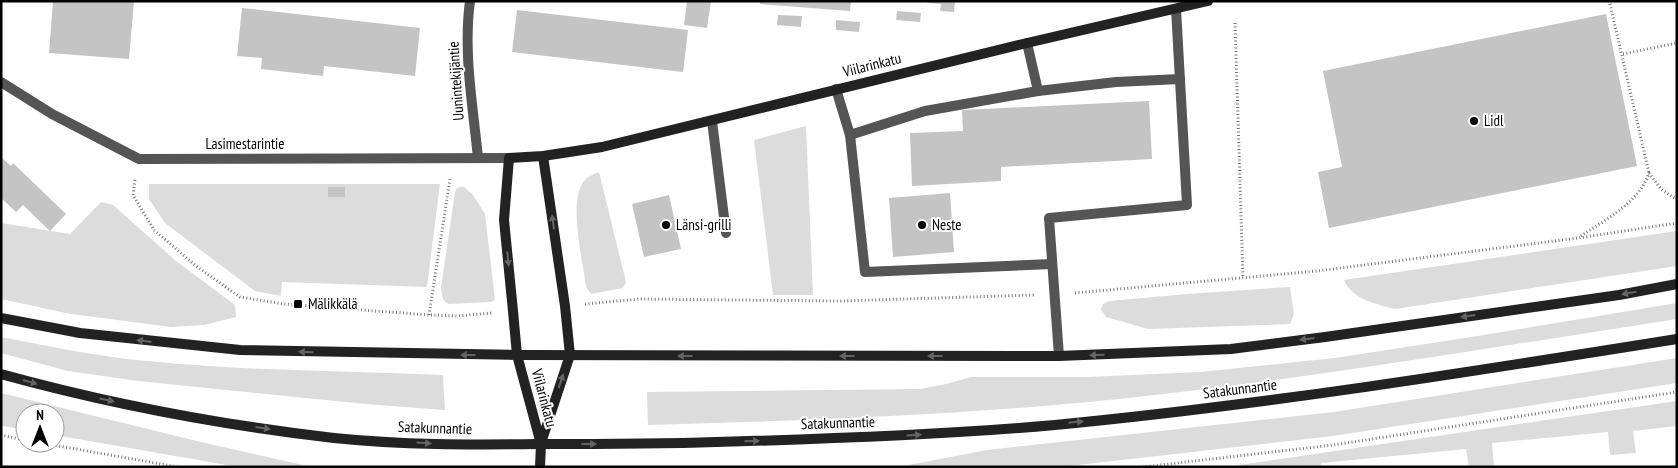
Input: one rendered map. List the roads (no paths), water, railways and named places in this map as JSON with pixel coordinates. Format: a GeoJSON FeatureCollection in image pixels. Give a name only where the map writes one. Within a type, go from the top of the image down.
{"type":"FeatureCollection","features":[{"type":"Feature","properties":{"kind":"main road","name":"Viilarinkatu"},"geometry":{"type":"LineString","coordinates":[[541,444],[517,356],[504,220],[509,158],[543,156],[602,147],[1027,43],[1208,1]]}},
{"type":"Feature","properties":{"kind":"main road","name":"Viilarinkatu"},"geometry":{"type":"LineString","coordinates":[[541,444],[570,356],[565,306],[543,156]]}},
{"type":"Feature","properties":{"kind":"main road"},"geometry":{"type":"LineString","coordinates":[[1,318],[80,333],[169,344],[240,350],[517,356],[1059,356],[1231,349],[1610,296],[1677,284]]}},
{"type":"Feature","properties":{"kind":"main road","name":"Satakunnantie"},"geometry":{"type":"LineString","coordinates":[[1,374],[60,390],[214,422],[338,438],[452,445],[638,444],[941,434],[1055,425],[1375,387],[1677,339]]}},
{"type":"Feature","properties":{"kind":"main road"},"geometry":{"type":"LineString","coordinates":[[540,467],[541,444]]}},
{"type":"Feature","properties":{"kind":"street","name":"Uunintekijäntie"},"geometry":{"type":"LineString","coordinates":[[470,1],[468,15],[468,66],[478,158]]}},
{"type":"Feature","properties":{"kind":"street"},"geometry":{"type":"LineString","coordinates":[[1059,356],[1049,218],[1187,205],[1176,8]]}},
{"type":"Feature","properties":{"kind":"street"},"geometry":{"type":"LineString","coordinates":[[1027,43],[1038,91]]}},
{"type":"Feature","properties":{"kind":"street"},"geometry":{"type":"LineString","coordinates":[[850,136],[925,111],[1038,91],[1116,82],[1180,79]]}},
{"type":"Feature","properties":{"kind":"street","name":"Lasimestarintie"},"geometry":{"type":"LineString","coordinates":[[1,82],[52,114],[139,159],[509,158]]}},
{"type":"Feature","properties":{"kind":"street"},"geometry":{"type":"LineString","coordinates":[[836,90],[850,136],[865,272],[1052,264]]}},
{"type":"Feature","properties":{"kind":"street"},"geometry":{"type":"LineString","coordinates":[[712,121],[726,233]]}},
{"type":"Feature","properties":{"kind":"place","name":"Lidl"},"geometry":{"type":"Point","coordinates":[1474,121]}},
{"type":"Feature","properties":{"kind":"place","name":"Länsi-grilli"},"geometry":{"type":"Point","coordinates":[666,225]}},
{"type":"Feature","properties":{"kind":"place","name":"Neste"},"geometry":{"type":"Point","coordinates":[922,225]}},
{"type":"Feature","properties":{"kind":"place","name":"Mälikkälä"},"geometry":{"type":"Point","coordinates":[298,304]}}]}
